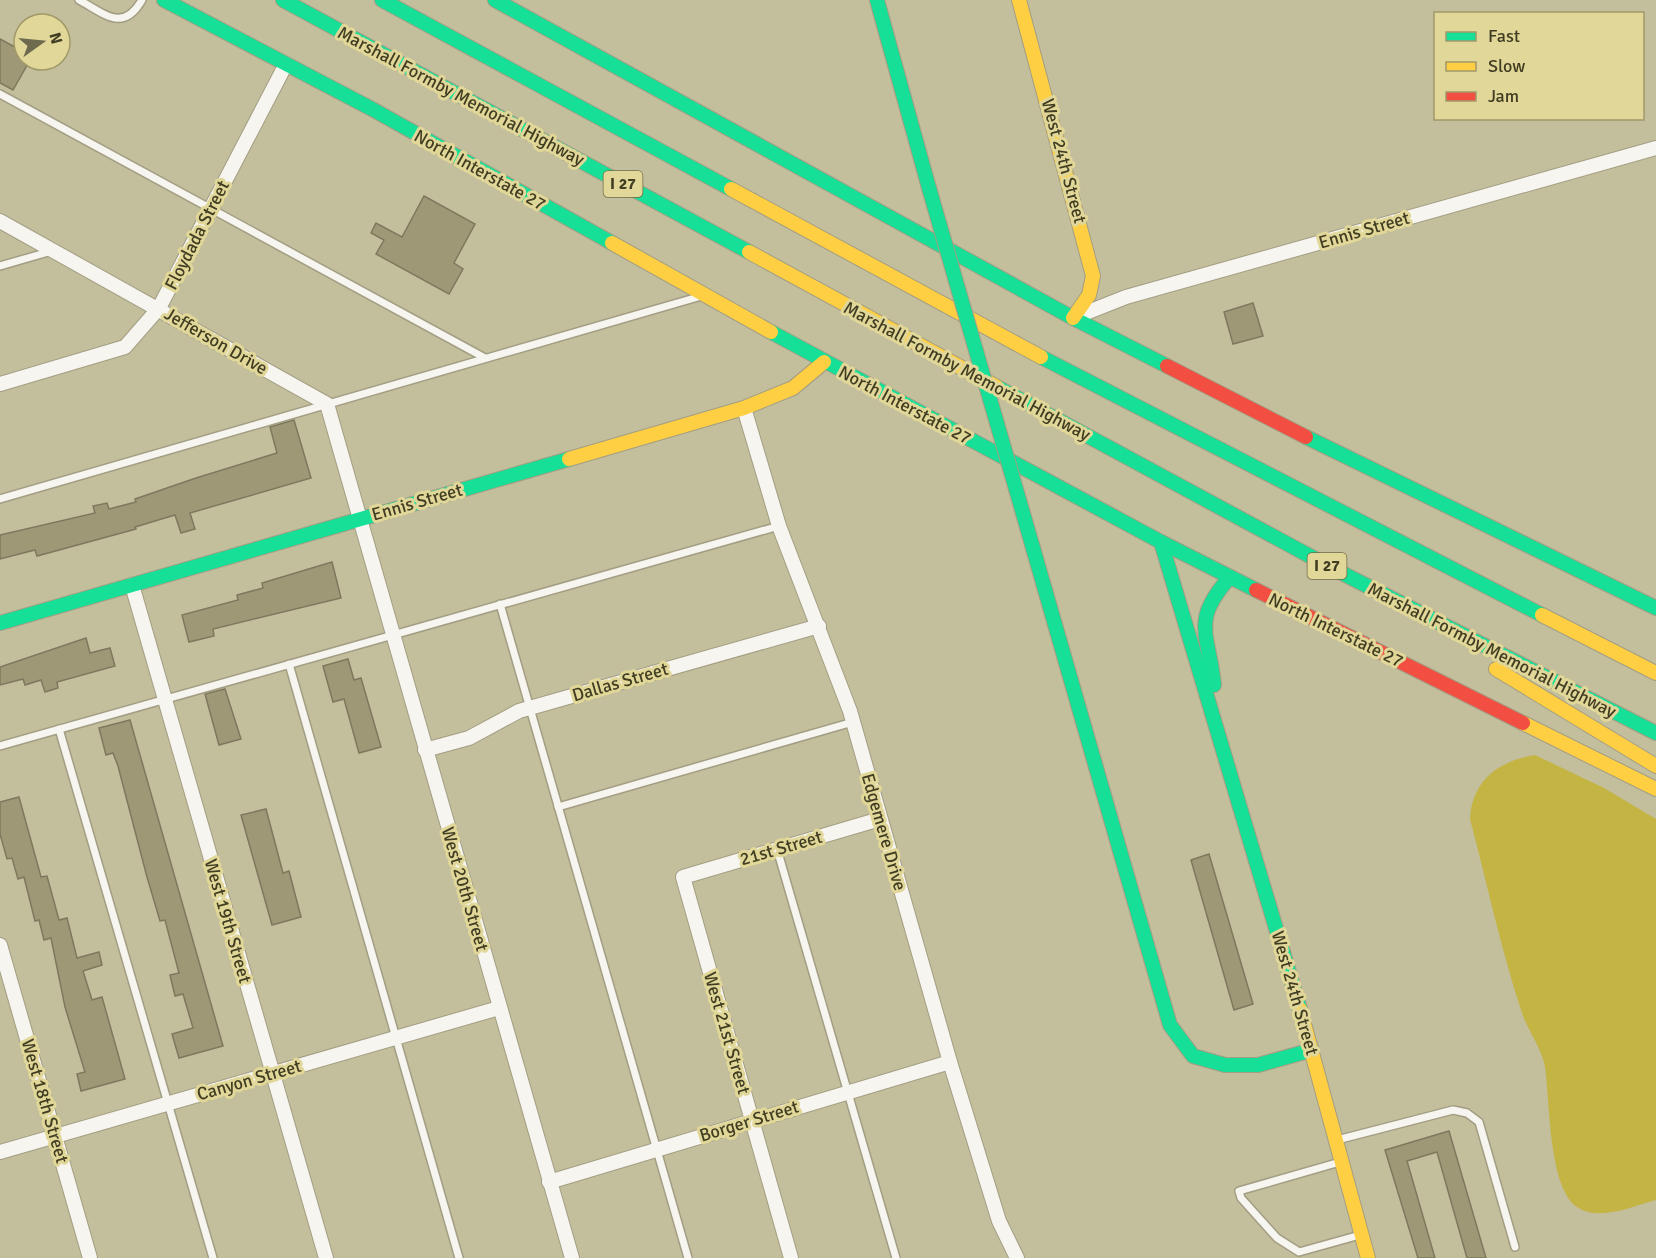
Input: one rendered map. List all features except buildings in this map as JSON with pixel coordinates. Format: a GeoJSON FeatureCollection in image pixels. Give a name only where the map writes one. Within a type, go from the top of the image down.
{"type":"FeatureCollection","features":[{"type":"Feature","properties":{"kind":"main road","name":"North Interstate 27"},"geometry":{"type":"LineString","coordinates":[[164,0],[372,109],[824,362],[1161,542],[1656,789]]}},
{"type":"Feature","properties":{"kind":"main road","name":"Marshall Formby Memorial Highway"},"geometry":{"type":"LineString","coordinates":[[284,0],[1332,568],[1656,733]]}},
{"type":"Feature","properties":{"kind":"main road"},"geometry":{"type":"LineString","coordinates":[[495,0],[1073,318],[1294,431],[1656,608]]}},
{"type":"Feature","properties":{"kind":"main road"},"geometry":{"type":"LineString","coordinates":[[877,0],[1170,1025],[1193,1056],[1225,1065],[1258,1065],[1312,1050]]}},
{"type":"Feature","properties":{"kind":"main road","name":"West 24th Street"},"geometry":{"type":"LineString","coordinates":[[1019,0],[1093,276],[1089,295],[1073,318]]}},
{"type":"Feature","properties":{"kind":"main road","name":"I 27"},"geometry":{"type":"LineString","coordinates":[[384,1],[1056,366],[1656,673]]}},
{"type":"Feature","properties":{"kind":"main road","name":"Ennis Street"},"geometry":{"type":"LineString","coordinates":[[0,623],[744,408],[793,388],[824,362]]}},
{"type":"Feature","properties":{"kind":"main road","name":"West 24th Street"},"geometry":{"type":"LineString","coordinates":[[1161,542],[1312,1050],[1368,1258]]}},
{"type":"Feature","properties":{"kind":"main road"},"geometry":{"type":"LineString","coordinates":[[1332,568],[1656,766]]}},
{"type":"Feature","properties":{"kind":"main road","name":"West 24th Street"},"geometry":{"type":"LineString","coordinates":[[1216,730],[1214,676],[1204,639],[1203,617],[1208,600],[1230,577]]}},
{"type":"Feature","properties":{"kind":"main road"},"geometry":{"type":"LineString","coordinates":[[1534,609],[1656,662]]}},
{"type":"Feature","properties":{"kind":"street","name":"Floydada Street"},"geometry":{"type":"LineString","coordinates":[[0,384],[124,347],[159,308],[286,64]]}},
{"type":"Feature","properties":{"kind":"street","name":"Ennis Street"},"geometry":{"type":"LineString","coordinates":[[1073,318],[1126,297],[1656,148]]}},
{"type":"Feature","properties":{"kind":"street","name":"Jefferson Drive"},"geometry":{"type":"LineString","coordinates":[[0,221],[327,404]]}},
{"type":"Feature","properties":{"kind":"street"},"geometry":{"type":"LineString","coordinates":[[327,404],[360,518]]}},
{"type":"Feature","properties":{"kind":"street","name":"Edgemere Drive"},"geometry":{"type":"LineString","coordinates":[[744,408],[779,526],[854,722],[950,1062],[999,1221],[1017,1258]]}},
{"type":"Feature","properties":{"kind":"street","name":"West 20th Street"},"geometry":{"type":"LineString","coordinates":[[360,518],[572,1258]]}},
{"type":"Feature","properties":{"kind":"street","name":"West 19th Street"},"geometry":{"type":"LineString","coordinates":[[132,585],[326,1258]]}},
{"type":"Feature","properties":{"kind":"street","name":"Dallas Street"},"geometry":{"type":"LineString","coordinates":[[425,750],[469,738],[530,708],[819,626]]}},
{"type":"Feature","properties":{"kind":"street","name":"21st Street"},"geometry":{"type":"LineString","coordinates":[[683,877],[880,819]]}},
{"type":"Feature","properties":{"kind":"street","name":"West 21st Street"},"geometry":{"type":"LineString","coordinates":[[683,877],[791,1258]]}},
{"type":"Feature","properties":{"kind":"street","name":"West 18th Street"},"geometry":{"type":"LineString","coordinates":[[0,945],[90,1258]]}},
{"type":"Feature","properties":{"kind":"street","name":"Canyon Street"},"geometry":{"type":"LineString","coordinates":[[0,1152],[499,1008]]}},
{"type":"Feature","properties":{"kind":"street","name":"Borger Street"},"geometry":{"type":"LineString","coordinates":[[549,1182],[751,1119],[950,1062]]}},
{"type":"Feature","properties":{"kind":"lane"},"geometry":{"type":"LineString","coordinates":[[79,0],[114,19],[127,18],[134,13],[142,0]]}},
{"type":"Feature","properties":{"kind":"lane"},"geometry":{"type":"LineString","coordinates":[[0,94],[485,358]]}},
{"type":"Feature","properties":{"kind":"lane"},"geometry":{"type":"LineString","coordinates":[[0,266],[54,250]]}},
{"type":"Feature","properties":{"kind":"lane"},"geometry":{"type":"LineString","coordinates":[[0,499],[703,295]]}},
{"type":"Feature","properties":{"kind":"lane"},"geometry":{"type":"LineString","coordinates":[[0,746],[779,526]]}},
{"type":"Feature","properties":{"kind":"lane"},"geometry":{"type":"LineString","coordinates":[[500,604],[688,1258]]}},
{"type":"Feature","properties":{"kind":"lane"},"geometry":{"type":"LineString","coordinates":[[289,664],[459,1258]]}},
{"type":"Feature","properties":{"kind":"lane"},"geometry":{"type":"LineString","coordinates":[[558,807],[854,722]]}},
{"type":"Feature","properties":{"kind":"lane"},"geometry":{"type":"LineString","coordinates":[[59,729],[213,1258]]}},
{"type":"Feature","properties":{"kind":"lane"},"geometry":{"type":"LineString","coordinates":[[777,849],[896,1258]]}},
{"type":"Feature","properties":{"kind":"lane"},"geometry":{"type":"LineString","coordinates":[[1336,1140],[1453,1110],[1467,1113],[1479,1122],[1515,1247]]}},
{"type":"Feature","properties":{"kind":"lane"},"geometry":{"type":"LineString","coordinates":[[1342,1161],[1239,1191],[1241,1198],[1277,1238],[1299,1252],[1362,1234]]}},
{"type":"Feature","properties":{"kind":"shaded area"},"geometry":{"type":"Polygon","coordinates":[[[1535,755],[1604,788],[1656,819],[1656,1200],[1606,1213],[1595,1213],[1577,1207],[1568,1197],[1560,1181],[1552,1141],[1545,1067],[1514,989],[1470,819],[1476,793],[1490,775],[1510,762],[1535,755]]]}},
{"type":"Feature","properties":{"kind":"traffic: fast"},"geometry":{"type":"LineString","coordinates":[[164,0],[372,109],[612,243]]}},
{"type":"Feature","properties":{"kind":"traffic: fast"},"geometry":{"type":"LineString","coordinates":[[283,0],[749,252]]}},
{"type":"Feature","properties":{"kind":"traffic: fast"},"geometry":{"type":"LineString","coordinates":[[382,0],[731,189]]}},
{"type":"Feature","properties":{"kind":"traffic: fast"},"geometry":{"type":"LineString","coordinates":[[495,0],[1073,318],[1167,366]]}},
{"type":"Feature","properties":{"kind":"traffic: fast"},"geometry":{"type":"LineString","coordinates":[[877,0],[929,188]]}},
{"type":"Feature","properties":{"kind":"traffic: fast"},"geometry":{"type":"LineString","coordinates":[[929,188],[1033,548]]}},
{"type":"Feature","properties":{"kind":"traffic: fast"},"geometry":{"type":"LineString","coordinates":[[771,332],[1161,542],[1256,590]]}},
{"type":"Feature","properties":{"kind":"traffic: fast"},"geometry":{"type":"LineString","coordinates":[[1041,357],[1542,615]]}},
{"type":"Feature","properties":{"kind":"traffic: fast"},"geometry":{"type":"LineString","coordinates":[[997,387],[1332,568],[1656,733]]}},
{"type":"Feature","properties":{"kind":"traffic: fast"},"geometry":{"type":"LineString","coordinates":[[1306,437],[1656,608]]}},
{"type":"Feature","properties":{"kind":"traffic: fast"},"geometry":{"type":"LineString","coordinates":[[0,623],[569,459]]}},
{"type":"Feature","properties":{"kind":"traffic: fast"},"geometry":{"type":"LineString","coordinates":[[1161,542],[1300,1009]]}},
{"type":"Feature","properties":{"kind":"traffic: fast"},"geometry":{"type":"LineString","coordinates":[[1033,548],[1170,1025],[1193,1056],[1225,1065],[1258,1065],[1312,1050]]}},
{"type":"Feature","properties":{"kind":"traffic: fast"},"geometry":{"type":"LineString","coordinates":[[1214,685],[1206,640],[1206,617],[1218,592],[1230,577]]}},
{"type":"Feature","properties":{"kind":"traffic: slow"},"geometry":{"type":"LineString","coordinates":[[1019,0],[1093,276],[1089,295],[1073,318]]}},
{"type":"Feature","properties":{"kind":"traffic: slow"},"geometry":{"type":"LineString","coordinates":[[731,189],[1041,357]]}},
{"type":"Feature","properties":{"kind":"traffic: slow"},"geometry":{"type":"LineString","coordinates":[[612,243],[771,332]]}},
{"type":"Feature","properties":{"kind":"traffic: slow"},"geometry":{"type":"LineString","coordinates":[[749,252],[997,387]]}},
{"type":"Feature","properties":{"kind":"traffic: slow"},"geometry":{"type":"LineString","coordinates":[[569,459],[744,408],[793,388],[824,362]]}},
{"type":"Feature","properties":{"kind":"traffic: slow"},"geometry":{"type":"LineString","coordinates":[[1542,615],[1656,673]]}},
{"type":"Feature","properties":{"kind":"traffic: slow"},"geometry":{"type":"LineString","coordinates":[[1496,669],[1656,766]]}},
{"type":"Feature","properties":{"kind":"traffic: slow"},"geometry":{"type":"LineString","coordinates":[[1523,723],[1656,789]]}},
{"type":"Feature","properties":{"kind":"traffic: slow"},"geometry":{"type":"LineString","coordinates":[[1300,1009],[1368,1258]]}},
{"type":"Feature","properties":{"kind":"traffic: jam"},"geometry":{"type":"LineString","coordinates":[[1167,366],[1306,437]]}},
{"type":"Feature","properties":{"kind":"traffic: jam"},"geometry":{"type":"LineString","coordinates":[[1256,590],[1523,723]]}}]}
